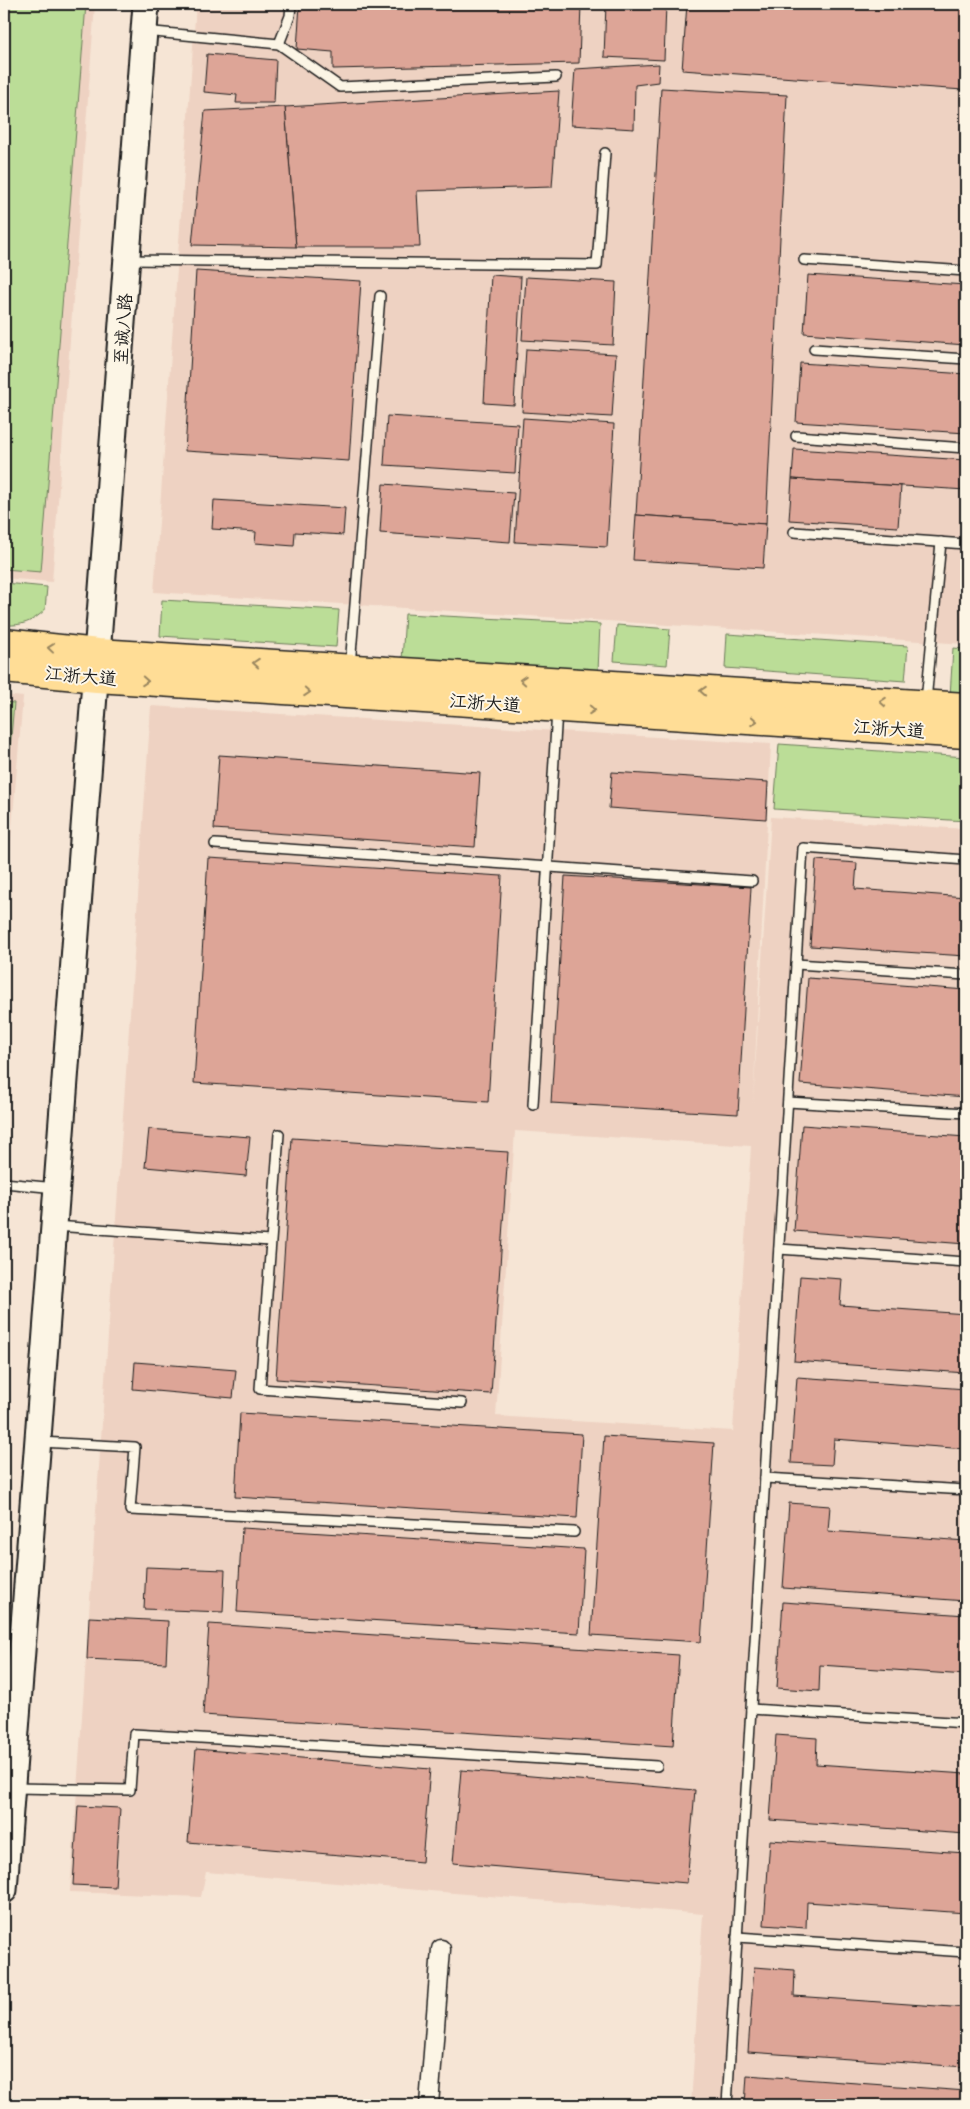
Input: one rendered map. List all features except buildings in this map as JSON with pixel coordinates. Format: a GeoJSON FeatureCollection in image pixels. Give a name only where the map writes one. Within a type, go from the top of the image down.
{"type":"FeatureCollection","features":[{"type":"Feature","properties":{"kind":"main road","name":"至诚八路"},"geometry":{"type":"LineString","coordinates":[[4,1890],[146,4]]}},
{"type":"Feature","properties":{"kind":"main road","name":"江浙大道"},"geometry":{"type":"LineString","coordinates":[[4,644],[97,666],[558,695],[966,707]]}},
{"type":"Feature","properties":{"kind":"main road","name":"江浙大道"},"geometry":{"type":"LineString","coordinates":[[4,669],[97,666],[350,669],[558,695],[966,734]]}},
{"type":"Feature","properties":{"kind":"street"},"geometry":{"type":"LineString","coordinates":[[429,2105],[442,1950]]}},
{"type":"Feature","properties":{"kind":"lane"},"geometry":{"type":"LineString","coordinates":[[279,44],[290,16],[291,4]]}},
{"type":"Feature","properties":{"kind":"lane"},"geometry":{"type":"LineString","coordinates":[[144,31],[279,44],[340,87],[556,77]]}},
{"type":"Feature","properties":{"kind":"lane"},"geometry":{"type":"LineString","coordinates":[[128,260],[597,264],[605,153]]}},
{"type":"Feature","properties":{"kind":"lane"},"geometry":{"type":"LineString","coordinates":[[804,260],[966,271]]}},
{"type":"Feature","properties":{"kind":"lane"},"geometry":{"type":"LineString","coordinates":[[350,669],[380,296]]}},
{"type":"Feature","properties":{"kind":"lane"},"geometry":{"type":"LineString","coordinates":[[814,349],[966,359]]}},
{"type":"Feature","properties":{"kind":"lane"},"geometry":{"type":"LineString","coordinates":[[796,436],[966,448]]}},
{"type":"Feature","properties":{"kind":"lane"},"geometry":{"type":"LineString","coordinates":[[794,532],[966,544]]}},
{"type":"Feature","properties":{"kind":"lane"},"geometry":{"type":"LineString","coordinates":[[926,705],[942,542]]}},
{"type":"Feature","properties":{"kind":"lane"},"geometry":{"type":"LineString","coordinates":[[533,1105],[558,695]]}},
{"type":"Feature","properties":{"kind":"lane"},"geometry":{"type":"LineString","coordinates":[[215,844],[752,881]]}},
{"type":"Feature","properties":{"kind":"lane"},"geometry":{"type":"LineString","coordinates":[[727,2105],[803,848],[966,860]]}},
{"type":"Feature","properties":{"kind":"lane"},"geometry":{"type":"LineString","coordinates":[[796,964],[966,975]]}},
{"type":"Feature","properties":{"kind":"lane"},"geometry":{"type":"LineString","coordinates":[[788,1102],[966,1113]]}},
{"type":"Feature","properties":{"kind":"lane"},"geometry":{"type":"LineString","coordinates":[[279,1134],[260,1389],[462,1403]]}},
{"type":"Feature","properties":{"kind":"lane"},"geometry":{"type":"LineString","coordinates":[[4,1183],[58,1188]]}},
{"type":"Feature","properties":{"kind":"lane"},"geometry":{"type":"LineString","coordinates":[[55,1226],[270,1241]]}},
{"type":"Feature","properties":{"kind":"lane"},"geometry":{"type":"LineString","coordinates":[[779,1250],[966,1262]]}},
{"type":"Feature","properties":{"kind":"lane"},"geometry":{"type":"LineString","coordinates":[[38,1441],[134,1447],[130,1510],[574,1532]]}},
{"type":"Feature","properties":{"kind":"lane"},"geometry":{"type":"LineString","coordinates":[[765,1478],[966,1490]]}},
{"type":"Feature","properties":{"kind":"lane"},"geometry":{"type":"LineString","coordinates":[[751,1709],[966,1723]]}},
{"type":"Feature","properties":{"kind":"lane"},"geometry":{"type":"LineString","coordinates":[[12,1788],[130,1790],[134,1734],[657,1766]]}},
{"type":"Feature","properties":{"kind":"lane"},"geometry":{"type":"LineString","coordinates":[[737,1937],[966,1952]]}},
{"type":"Feature","properties":{"kind":"shaded area"},"geometry":{"type":"Polygon","coordinates":[[[4,4],[95,4],[52,582],[4,578],[4,4]]]}},
{"type":"Feature","properties":{"kind":"shaded area"},"geometry":{"type":"Polygon","coordinates":[[[196,4],[966,4],[966,644],[154,592],[196,4]]]}},
{"type":"Feature","properties":{"kind":"shaded area"},"geometry":{"type":"Polygon","coordinates":[[[4,695],[23,697],[4,920],[4,695]]]}},
{"type":"Feature","properties":{"kind":"shaded area"},"geometry":{"type":"Polygon","coordinates":[[[151,706],[771,744],[753,1103],[771,817],[966,829],[966,2105],[691,2105],[703,1914],[206,1872],[201,1897],[70,1892],[151,706]],[[515,1131],[496,1416],[733,1431],[751,1146],[515,1131]]]}},
{"type":"Feature","properties":{"kind":"green space"},"geometry":{"type":"Polygon","coordinates":[[[4,4],[86,4],[41,572],[4,569],[4,4]]]}},
{"type":"Feature","properties":{"kind":"green space"},"geometry":{"type":"Polygon","coordinates":[[[4,583],[47,587],[45,610],[36,618],[26,622],[16,625],[4,625],[4,583]]]}},
{"type":"Feature","properties":{"kind":"green space"},"geometry":{"type":"Polygon","coordinates":[[[162,600],[339,610],[336,647],[160,636],[162,600]]]}},
{"type":"Feature","properties":{"kind":"green space"},"geometry":{"type":"Polygon","coordinates":[[[405,614],[600,624],[598,672],[402,661],[405,614]]]}},
{"type":"Feature","properties":{"kind":"green space"},"geometry":{"type":"Polygon","coordinates":[[[617,625],[670,629],[667,665],[614,661],[617,625]]]}},
{"type":"Feature","properties":{"kind":"green space"},"geometry":{"type":"Polygon","coordinates":[[[727,634],[908,646],[905,681],[725,668],[727,634]]]}},
{"type":"Feature","properties":{"kind":"green space"},"geometry":{"type":"Polygon","coordinates":[[[953,648],[966,649],[966,697],[950,696],[953,648]]]}},
{"type":"Feature","properties":{"kind":"green space"},"geometry":{"type":"Polygon","coordinates":[[[4,702],[14,703],[4,817],[4,702]]]}},
{"type":"Feature","properties":{"kind":"green space"},"geometry":{"type":"Polygon","coordinates":[[[779,744],[966,757],[966,821],[774,809],[779,744]]]}}]}
